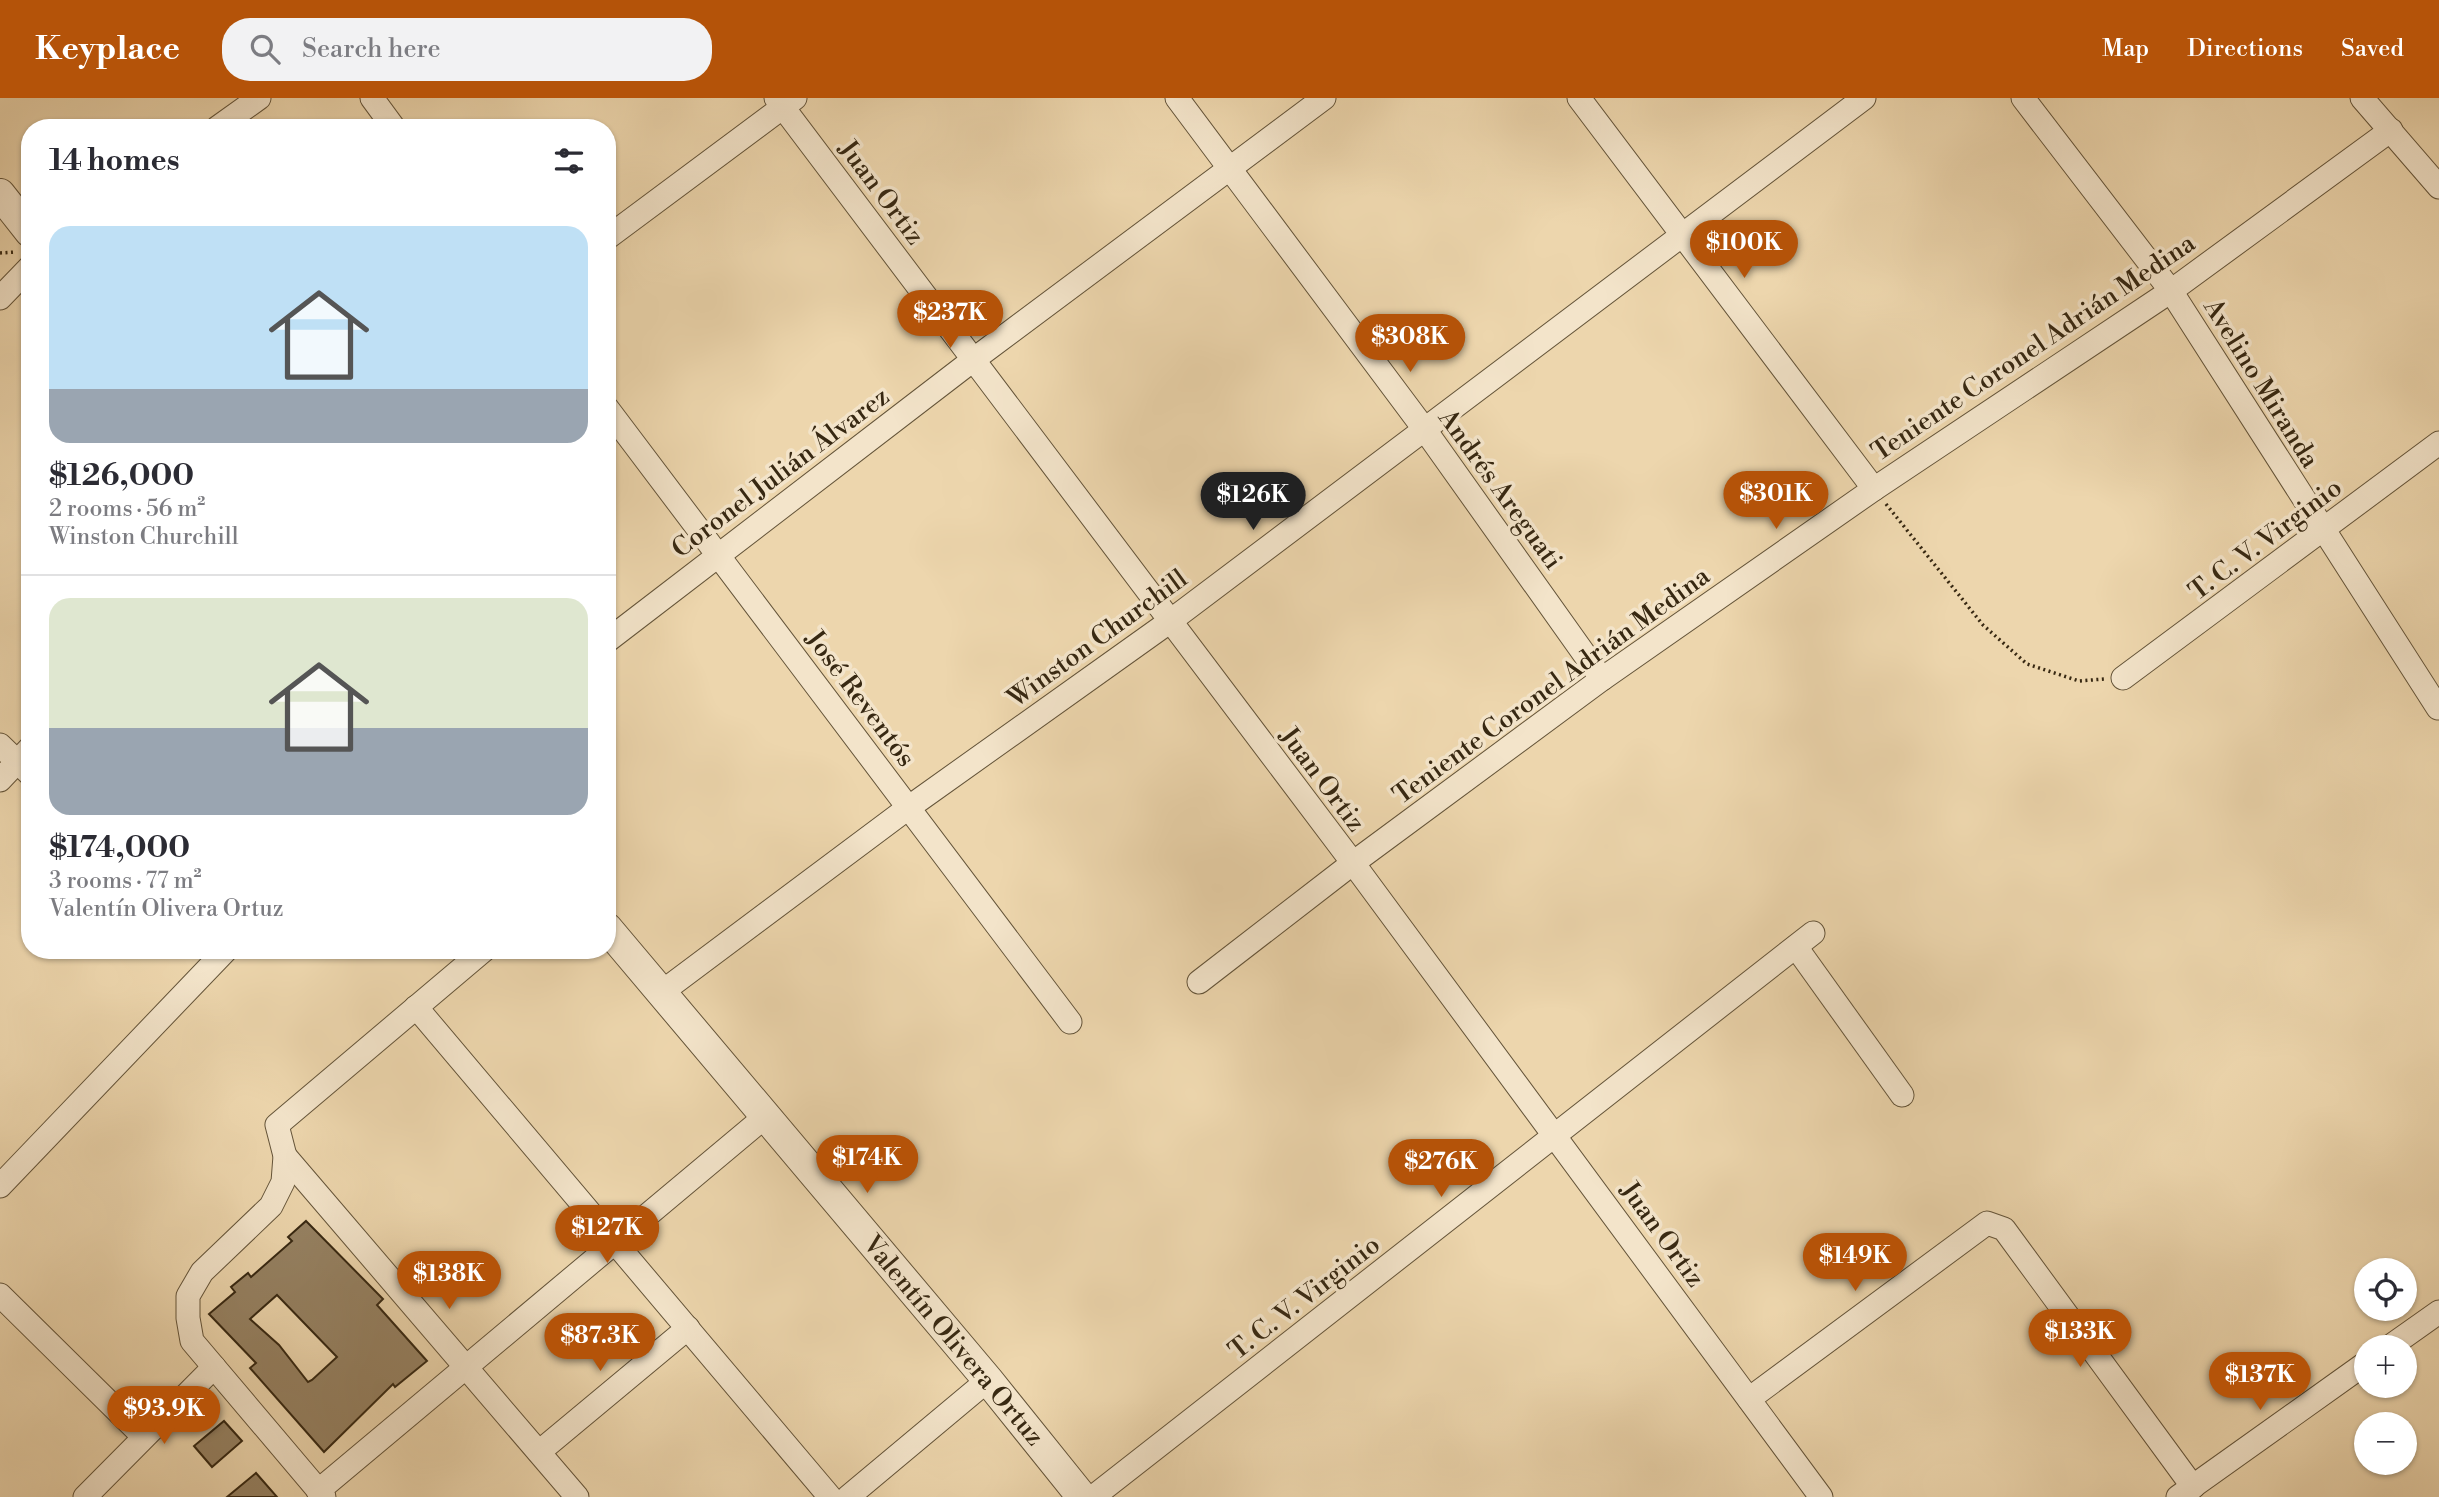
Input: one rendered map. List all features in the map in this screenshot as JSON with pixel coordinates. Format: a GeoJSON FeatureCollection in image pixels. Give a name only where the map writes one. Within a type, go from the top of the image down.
{"type":"FeatureCollection","features":[{"type":"Feature","properties":{"kind":"street"},"geometry":{"type":"LineString","coordinates":[[230,119],[259,98]]}},
{"type":"Feature","properties":{"kind":"street"},"geometry":{"type":"LineString","coordinates":[[372,98],[387,119]]}},
{"type":"Feature","properties":{"kind":"street","name":"Andrés Areguati"},"geometry":{"type":"LineString","coordinates":[[1177,98],[1425,430],[1602,679]]}},
{"type":"Feature","properties":{"kind":"street","name":"Coronel Julián Álvarez"},"geometry":{"type":"LineString","coordinates":[[616,634],[973,360],[1324,98]]}},
{"type":"Feature","properties":{"kind":"street"},"geometry":{"type":"LineString","coordinates":[[1579,98],[1874,489]]}},
{"type":"Feature","properties":{"kind":"street","name":"Winston Churchill"},"geometry":{"type":"LineString","coordinates":[[662,992],[908,808],[1169,622],[1681,233],[1864,98]]}},
{"type":"Feature","properties":{"kind":"street","name":"Avelino Miranda"},"geometry":{"type":"LineString","coordinates":[[2023,98],[2171,291],[2438,708]]}},
{"type":"Feature","properties":{"kind":"street"},"geometry":{"type":"LineString","coordinates":[[2362,98],[2439,187]]}},
{"type":"Feature","properties":{"kind":"street"},"geometry":{"type":"LineString","coordinates":[[616,231],[785,101]]}},
{"type":"Feature","properties":{"kind":"street","name":"Juan Ortiz"},"geometry":{"type":"LineString","coordinates":[[785,101],[973,360],[1353,863],[1821,1497]]}},
{"type":"Feature","properties":{"kind":"street","name":"Teniente Coronel Adrián Medina"},"geometry":{"type":"LineString","coordinates":[[1199,982],[1353,863],[1602,679],[1874,489],[2171,291],[2391,130]]}},
{"type":"Feature","properties":{"kind":"street"},"geometry":{"type":"LineString","coordinates":[[0,194],[21,221]]}},
{"type":"Feature","properties":{"kind":"street"},"geometry":{"type":"LineString","coordinates":[[0,298],[21,276]]}},
{"type":"Feature","properties":{"kind":"street","name":"José Reventós"},"geometry":{"type":"LineString","coordinates":[[616,420],[1070,1022]]}},
{"type":"Feature","properties":{"kind":"street","name":"T. C. V. Virginio"},"geometry":{"type":"LineString","coordinates":[[2123,678],[2439,443]]}},
{"type":"Feature","properties":{"kind":"street"},"geometry":{"type":"LineString","coordinates":[[0,745],[21,758]]}},
{"type":"Feature","properties":{"kind":"street"},"geometry":{"type":"LineString","coordinates":[[0,780],[21,764]]}},
{"type":"Feature","properties":{"kind":"street","name":"Valentín Olivera Ortuz"},"geometry":{"type":"LineString","coordinates":[[616,938],[767,1115],[1082,1497]]}},
{"type":"Feature","properties":{"kind":"street","name":"T. C. V. Virginio"},"geometry":{"type":"LineString","coordinates":[[1093,1497],[1805,940],[1902,1095]]}},
{"type":"Feature","properties":{"kind":"street"},"geometry":{"type":"LineString","coordinates":[[0,1186],[212,959]]}},
{"type":"Feature","properties":{"kind":"street"},"geometry":{"type":"LineString","coordinates":[[473,959],[276,1125],[285,1156],[283,1182],[271,1206],[202,1272],[188,1296],[192,1341],[321,1494],[467,1366],[767,1115]]}},
{"type":"Feature","properties":{"kind":"street"},"geometry":{"type":"LineString","coordinates":[[416,1007],[830,1497]]}},
{"type":"Feature","properties":{"kind":"street"},"geometry":{"type":"LineString","coordinates":[[285,1156],[577,1497]]}},
{"type":"Feature","properties":{"kind":"street"},"geometry":{"type":"LineString","coordinates":[[1749,1399],[1987,1223],[2004,1229],[2186,1492],[2354,1372]]}},
{"type":"Feature","properties":{"kind":"street"},"geometry":{"type":"LineString","coordinates":[[0,1295],[143,1436]]}},
{"type":"Feature","properties":{"kind":"street"},"geometry":{"type":"LineString","coordinates":[[2406,1335],[2439,1312]]}},
{"type":"Feature","properties":{"kind":"street"},"geometry":{"type":"LineString","coordinates":[[540,1452],[688,1328]]}},
{"type":"Feature","properties":{"kind":"street"},"geometry":{"type":"LineString","coordinates":[[85,1497],[214,1367]]}},
{"type":"Feature","properties":{"kind":"street"},"geometry":{"type":"LineString","coordinates":[[848,1497],[988,1380]]}},
{"type":"Feature","properties":{"kind":"path"},"geometry":{"type":"LineString","coordinates":[[1874,489],[1983,625],[2027,664],[2079,681],[2123,678]]}},
{"type":"Feature","properties":{"kind":"building"},"geometry":{"type":"Polygon","coordinates":[[[306,1221],[383,1299],[377,1305],[427,1361],[395,1387],[393,1384],[324,1452],[250,1368],[256,1363],[209,1314],[235,1292],[231,1287],[248,1273],[251,1277],[292,1241],[288,1237],[306,1221]],[[277,1295],[250,1319],[279,1345],[308,1382],[337,1357],[277,1295]]]}},
{"type":"Feature","properties":{"kind":"building"},"geometry":{"type":"Polygon","coordinates":[[[224,1421],[242,1441],[212,1467],[194,1446],[224,1421]]]}},
{"type":"Feature","properties":{"kind":"building"},"geometry":{"type":"Polygon","coordinates":[[[256,1473],[277,1497],[227,1497],[256,1473]]]}}]}
